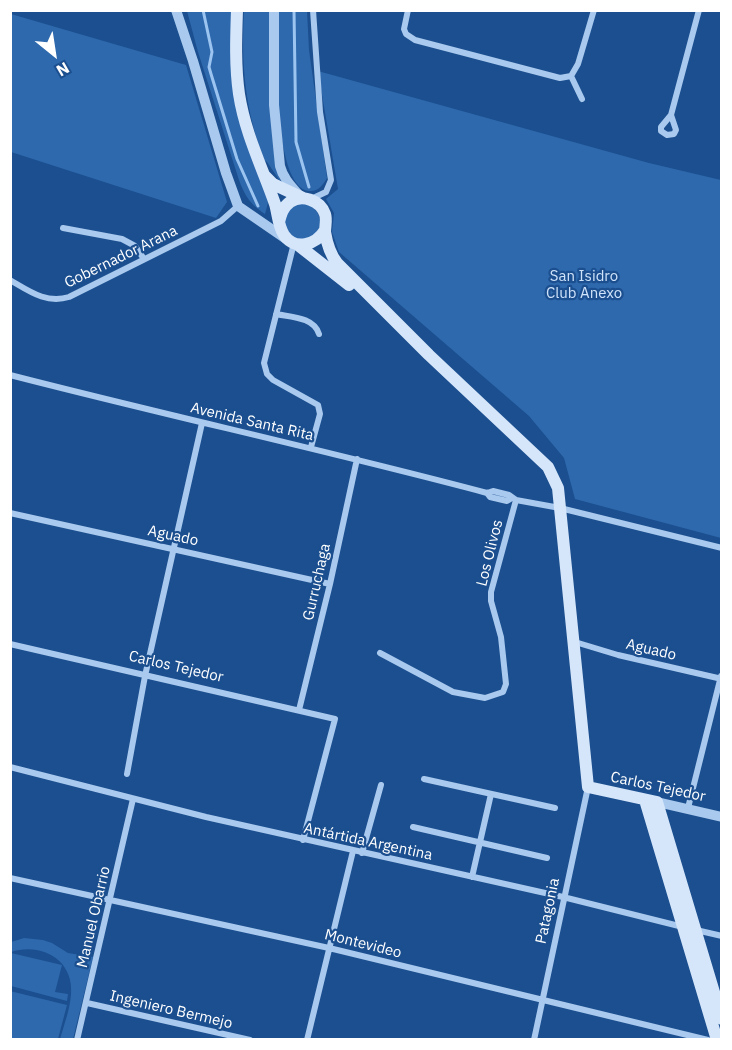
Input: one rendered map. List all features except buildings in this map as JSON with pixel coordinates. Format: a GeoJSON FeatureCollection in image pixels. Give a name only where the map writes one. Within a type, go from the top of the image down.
{"type":"FeatureCollection","features":[{"type":"Feature","properties":{"kind":"main road"},"geometry":{"type":"LineString","coordinates":[[237,10],[236,53],[239,94],[248,135],[264,174],[284,236],[429,355]]}},
{"type":"Feature","properties":{"kind":"main road"},"geometry":{"type":"LineString","coordinates":[[264,174],[273,184],[322,208],[326,215],[325,230],[331,254],[337,263],[429,355],[548,466],[558,488],[588,787]]}},
{"type":"Feature","properties":{"kind":"main road"},"geometry":{"type":"LineString","coordinates":[[279,222],[289,202],[305,198]]}},
{"type":"Feature","properties":{"kind":"main road"},"geometry":{"type":"LineString","coordinates":[[294,243],[309,244],[316,241],[325,230]]}},
{"type":"Feature","properties":{"kind":"main road","name":"Carlos Tejedor"},"geometry":{"type":"LineString","coordinates":[[588,787],[651,801]]}},
{"type":"Feature","properties":{"kind":"main road"},"geometry":{"type":"LineString","coordinates":[[651,801],[689,928],[717,1040]]}},
{"type":"Feature","properties":{"kind":"main road"},"geometry":{"type":"LineString","coordinates":[[689,928],[722,1019]]}},
{"type":"Feature","properties":{"kind":"street"},"geometry":{"type":"LineString","coordinates":[[176,10],[238,206],[294,243],[264,363],[267,374],[273,380],[318,405],[320,414],[311,447]]}},
{"type":"Feature","properties":{"kind":"street"},"geometry":{"type":"LineString","coordinates":[[274,10],[274,105],[280,166],[288,184],[305,198],[326,192],[331,180],[320,112],[313,10]]}},
{"type":"Feature","properties":{"kind":"street"},"geometry":{"type":"LineString","coordinates":[[408,10],[404,29],[410,38],[560,78],[571,76],[578,64],[594,10]]}},
{"type":"Feature","properties":{"kind":"street"},"geometry":{"type":"LineString","coordinates":[[671,115],[699,10]]}},
{"type":"Feature","properties":{"kind":"street"},"geometry":{"type":"LineString","coordinates":[[571,76],[582,99]]}},
{"type":"Feature","properties":{"kind":"street","name":"Gobernador Arana"},"geometry":{"type":"LineString","coordinates":[[10,279],[35,294],[59,300],[221,220],[238,206]]}},
{"type":"Feature","properties":{"kind":"street"},"geometry":{"type":"LineString","coordinates":[[63,228],[122,239],[135,246],[144,259]]}},
{"type":"Feature","properties":{"kind":"street"},"geometry":{"type":"LineString","coordinates":[[276,314],[310,321],[317,327],[319,334]]}},
{"type":"Feature","properties":{"kind":"street","name":"Avenida Santa Rita"},"geometry":{"type":"LineString","coordinates":[[10,375],[202,423],[311,447],[487,493],[493,491],[509,495],[514,499],[722,548]]}},
{"type":"Feature","properties":{"kind":"street"},"geometry":{"type":"LineString","coordinates":[[127,774],[145,676],[202,423]]}},
{"type":"Feature","properties":{"kind":"street","name":"Gurruchaga"},"geometry":{"type":"LineString","coordinates":[[299,711],[357,459]]}},
{"type":"Feature","properties":{"kind":"street","name":"Los Olivos"},"geometry":{"type":"LineString","coordinates":[[380,653],[453,692],[485,698],[503,692],[506,684],[501,638],[491,601],[491,592],[514,499]]}},
{"type":"Feature","properties":{"kind":"street","name":"Aguado"},"geometry":{"type":"LineString","coordinates":[[10,513],[330,584]]}},
{"type":"Feature","properties":{"kind":"street","name":"Aguado"},"geometry":{"type":"LineString","coordinates":[[575,642],[618,655],[721,678]]}},
{"type":"Feature","properties":{"kind":"street","name":"Carlos Tejedor"},"geometry":{"type":"LineString","coordinates":[[10,644],[335,719],[303,840]]}},
{"type":"Feature","properties":{"kind":"street"},"geometry":{"type":"LineString","coordinates":[[688,808],[721,678]]}},
{"type":"Feature","properties":{"kind":"street","name":"Antártida Argentina"},"geometry":{"type":"LineString","coordinates":[[10,766],[133,799],[303,840],[563,897],[722,936]]}},
{"type":"Feature","properties":{"kind":"street"},"geometry":{"type":"LineString","coordinates":[[424,779],[555,808]]}},
{"type":"Feature","properties":{"kind":"street"},"geometry":{"type":"LineString","coordinates":[[362,852],[381,785]]}},
{"type":"Feature","properties":{"kind":"street","name":"Patagonia"},"geometry":{"type":"LineString","coordinates":[[534,1040],[588,787]]}},
{"type":"Feature","properties":{"kind":"street"},"geometry":{"type":"LineString","coordinates":[[472,877],[491,794]]}},
{"type":"Feature","properties":{"kind":"street","name":"Manuel Obarrio"},"geometry":{"type":"LineString","coordinates":[[77,1040],[133,799]]}},
{"type":"Feature","properties":{"kind":"street","name":"Carlos Tejedor"},"geometry":{"type":"LineString","coordinates":[[651,801],[722,817]]}},
{"type":"Feature","properties":{"kind":"street"},"geometry":{"type":"LineString","coordinates":[[413,827],[547,858]]}},
{"type":"Feature","properties":{"kind":"street"},"geometry":{"type":"LineString","coordinates":[[307,1040],[353,850]]}},
{"type":"Feature","properties":{"kind":"street","name":"Montevideo"},"geometry":{"type":"LineString","coordinates":[[10,878],[329,948],[708,1040]]}},
{"type":"Feature","properties":{"kind":"street","name":"Ingeniero Bermejo"},"geometry":{"type":"LineString","coordinates":[[87,1003],[250,1040]]}},
{"type":"Feature","properties":{"kind":"green space"},"geometry":{"type":"Polygon","coordinates":[[[187,11],[233,11],[232,57],[269,199],[265,214],[255,207],[243,191],[187,11]]]}},
{"type":"Feature","properties":{"kind":"green space"},"geometry":{"type":"Polygon","coordinates":[[[244,11],[270,11],[269,100],[280,181],[264,160],[252,123],[244,68],[244,11]]]}},
{"type":"Feature","properties":{"kind":"green space"},"geometry":{"type":"Polygon","coordinates":[[[277,11],[307,11],[309,50],[327,178],[320,188],[312,191],[297,183],[288,165],[282,140],[277,79],[277,11]]]}},
{"type":"Feature","properties":{"kind":"green space"},"geometry":{"type":"Polygon","coordinates":[[[11,14],[186,65],[227,202],[216,218],[11,152],[11,14]]]}},
{"type":"Feature","properties":{"kind":"green space","name":"San Isidro Club Anexo"},"geometry":{"type":"Polygon","coordinates":[[[318,71],[649,163],[721,180],[721,538],[575,499],[564,458],[529,416],[339,252],[332,232],[334,213],[326,199],[338,189],[318,71]]]}},
{"type":"Feature","properties":{"kind":"green space"},"geometry":{"type":"Polygon","coordinates":[[[302,204],[315,209],[320,222],[315,235],[302,240],[289,235],[284,222],[289,209],[302,204]]]}},
{"type":"Feature","properties":{"kind":"green space"},"geometry":{"type":"Polygon","coordinates":[[[24,938],[43,940],[68,953],[93,957],[73,1039],[60,1039],[71,994],[67,971],[53,956],[44,952],[22,949],[11,952],[11,942],[24,938]]]}},
{"type":"Feature","properties":{"kind":"green space"},"geometry":{"type":"Polygon","coordinates":[[[11,953],[62,965],[55,992],[68,994],[67,1001],[11,986],[11,953]]]}},
{"type":"Feature","properties":{"kind":"green space"},"geometry":{"type":"Polygon","coordinates":[[[10,991],[67,1005],[58,1039],[11,1039],[10,991]]]}},
{"type":"Feature","properties":{"kind":"waterway"},"geometry":{"type":"LineString","coordinates":[[203,10],[212,52],[209,67],[237,159],[258,206]]}},
{"type":"Feature","properties":{"kind":"waterway"},"geometry":{"type":"LineString","coordinates":[[294,10],[296,142],[309,187]]}}]}
